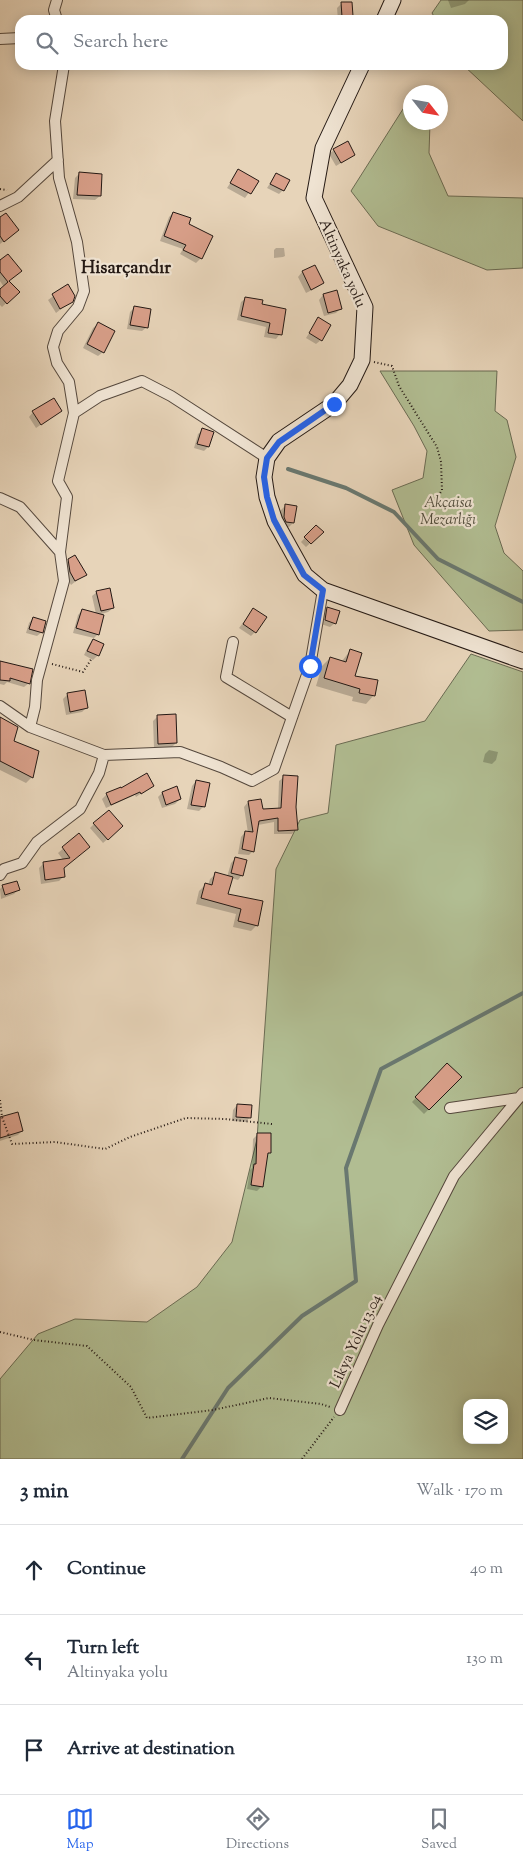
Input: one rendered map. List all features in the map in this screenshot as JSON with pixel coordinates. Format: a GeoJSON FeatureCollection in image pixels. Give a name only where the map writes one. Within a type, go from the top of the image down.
{"type":"FeatureCollection","features":[{"type":"Feature","properties":{"kind":"main road"},"geometry":{"type":"LineString","coordinates":[[386,15],[393,0]]}},
{"type":"Feature","properties":{"kind":"main road","name":"Altinyaka yolu"},"geometry":{"type":"LineString","coordinates":[[267,458],[279,442],[334,404],[350,385],[362,360],[365,307],[314,198],[323,148],[360,70]]}},
{"type":"Feature","properties":{"kind":"main road"},"geometry":{"type":"LineString","coordinates":[[267,458],[264,477],[267,497],[274,520],[304,575],[323,590],[523,661]]}},
{"type":"Feature","properties":{"kind":"street"},"geometry":{"type":"LineString","coordinates":[[56,15],[54,10],[57,0]]}},
{"type":"Feature","properties":{"kind":"street"},"geometry":{"type":"LineString","coordinates":[[0,39],[15,38]]}},
{"type":"Feature","properties":{"kind":"street"},"geometry":{"type":"LineString","coordinates":[[30,727],[42,661],[64,581],[60,552],[67,497],[58,481],[74,413],[69,382],[57,363],[53,347],[58,331],[78,307],[84,291],[77,242],[60,178],[58,160],[55,121],[63,70]]}},
{"type":"Feature","properties":{"kind":"street"},"geometry":{"type":"LineString","coordinates":[[0,206],[18,197],[58,160]]}},
{"type":"Feature","properties":{"kind":"street"},"geometry":{"type":"LineString","coordinates":[[74,413],[100,396],[142,381],[171,396],[267,458]]}},
{"type":"Feature","properties":{"kind":"street"},"geometry":{"type":"LineString","coordinates":[[0,498],[20,507],[60,552]]}},
{"type":"Feature","properties":{"kind":"street"},"geometry":{"type":"LineString","coordinates":[[0,706],[30,727],[104,755],[180,752],[222,767],[252,781],[274,769],[310,666],[323,590]]}},
{"type":"Feature","properties":{"kind":"street"},"geometry":{"type":"LineString","coordinates":[[234,642],[226,677],[292,717]]}},
{"type":"Feature","properties":{"kind":"street"},"geometry":{"type":"LineString","coordinates":[[0,875],[4,869],[22,863],[38,842],[80,809],[99,773],[104,755]]}},
{"type":"Feature","properties":{"kind":"street"},"geometry":{"type":"LineString","coordinates":[[450,1108],[521,1096]]}},
{"type":"Feature","properties":{"kind":"street","name":"Likya Yolu 13.04"},"geometry":{"type":"LineString","coordinates":[[340,1410],[378,1325],[454,1176],[521,1096]]}},
{"type":"Feature","properties":{"kind":"path"},"geometry":{"type":"LineString","coordinates":[[362,360],[392,366],[399,386],[438,447],[441,462],[442,490],[432,508]]}},
{"type":"Feature","properties":{"kind":"path"},"geometry":{"type":"LineString","coordinates":[[42,661],[83,672],[92,658]]}},
{"type":"Feature","properties":{"kind":"path"},"geometry":{"type":"LineString","coordinates":[[0,1100],[2,1116],[12,1144],[55,1142],[105,1149],[130,1137],[186,1118],[225,1119],[272,1124]]}},
{"type":"Feature","properties":{"kind":"path","name":"Likya Yolu 13.04"},"geometry":{"type":"LineString","coordinates":[[0,1332],[34,1340],[87,1346],[131,1387],[147,1418],[214,1410],[269,1398],[321,1404],[340,1410]]}},
{"type":"Feature","properties":{"kind":"path"},"geometry":{"type":"LineString","coordinates":[[302,1459],[340,1410]]}},
{"type":"Feature","properties":{"kind":"green space"},"geometry":{"type":"Polygon","coordinates":[[[441,0],[523,0],[523,121],[468,70],[508,70],[508,15],[433,15],[432,13],[441,0]]]}},
{"type":"Feature","properties":{"kind":"green space"},"geometry":{"type":"Polygon","coordinates":[[[403,109],[403,130],[430,130],[429,153],[448,196],[523,198],[523,268],[487,270],[378,226],[351,191],[403,109]]]}},
{"type":"Feature","properties":{"kind":"green space","name":"Akçaisa Mezarlığı"},"geometry":{"type":"Polygon","coordinates":[[[380,371],[497,371],[495,411],[507,420],[516,457],[495,526],[504,553],[523,571],[523,630],[489,631],[414,545],[392,490],[423,478],[427,451],[380,371]]]}},
{"type":"Feature","properties":{"kind":"green space"},"geometry":{"type":"Polygon","coordinates":[[[471,654],[523,672],[523,1459],[0,1459],[0,1379],[38,1334],[75,1319],[147,1322],[197,1287],[232,1242],[257,1139],[276,869],[300,820],[328,813],[336,745],[425,721],[471,654]]]}},
{"type":"Feature","properties":{"kind":"building"},"geometry":{"type":"Polygon","coordinates":[[[341,2],[352,2],[353,15],[342,15],[341,2]]]}},
{"type":"Feature","properties":{"kind":"building"},"geometry":{"type":"Polygon","coordinates":[[[348,141],[355,155],[341,163],[333,149],[348,141]]]}},
{"type":"Feature","properties":{"kind":"building"},"geometry":{"type":"Polygon","coordinates":[[[238,169],[259,181],[251,194],[230,183],[238,169]]]}},
{"type":"Feature","properties":{"kind":"building"},"geometry":{"type":"Polygon","coordinates":[[[79,172],[102,174],[101,196],[77,195],[79,172]]]}},
{"type":"Feature","properties":{"kind":"building"},"geometry":{"type":"Polygon","coordinates":[[[276,173],[290,180],[284,191],[270,184],[276,173]]]}},
{"type":"Feature","properties":{"kind":"building"},"geometry":{"type":"Polygon","coordinates":[[[173,212],[191,218],[189,224],[213,236],[202,259],[183,250],[186,245],[164,236],[173,212]]]}},
{"type":"Feature","properties":{"kind":"building"},"geometry":{"type":"Polygon","coordinates":[[[6,213],[19,230],[4,242],[0,236],[0,217],[6,213]]]}},
{"type":"Feature","properties":{"kind":"building"},"geometry":{"type":"Polygon","coordinates":[[[8,254],[22,271],[9,281],[20,292],[7,304],[0,296],[0,289],[8,282],[0,272],[0,260],[8,254]]]}},
{"type":"Feature","properties":{"kind":"building"},"geometry":{"type":"Polygon","coordinates":[[[315,265],[324,283],[311,290],[302,271],[315,265]]]}},
{"type":"Feature","properties":{"kind":"building"},"geometry":{"type":"Polygon","coordinates":[[[68,284],[75,296],[73,302],[60,309],[52,294],[68,284]]]}},
{"type":"Feature","properties":{"kind":"building"},"geometry":{"type":"Polygon","coordinates":[[[337,290],[342,309],[328,313],[323,294],[337,290]]]}},
{"type":"Feature","properties":{"kind":"building"},"geometry":{"type":"Polygon","coordinates":[[[245,297],[263,300],[262,304],[286,309],[282,335],[268,333],[270,323],[241,316],[245,297]]]}},
{"type":"Feature","properties":{"kind":"building"},"geometry":{"type":"Polygon","coordinates":[[[134,306],[151,309],[148,328],[130,325],[134,306]]]}},
{"type":"Feature","properties":{"kind":"building"},"geometry":{"type":"Polygon","coordinates":[[[318,317],[331,325],[322,341],[309,333],[318,317]]]}},
{"type":"Feature","properties":{"kind":"building"},"geometry":{"type":"Polygon","coordinates":[[[98,322],[115,331],[104,353],[87,344],[98,322]]]}},
{"type":"Feature","properties":{"kind":"building"},"geometry":{"type":"Polygon","coordinates":[[[54,398],[62,411],[41,425],[32,411],[54,398]]]}},
{"type":"Feature","properties":{"kind":"building"},"geometry":{"type":"Polygon","coordinates":[[[202,428],[214,432],[209,447],[197,444],[202,428]]]}},
{"type":"Feature","properties":{"kind":"building"},"geometry":{"type":"Polygon","coordinates":[[[285,504],[297,506],[294,523],[286,522],[284,517],[285,504]]]}},
{"type":"Feature","properties":{"kind":"building"},"geometry":{"type":"Polygon","coordinates":[[[316,525],[324,532],[311,544],[304,537],[316,525]]]}},
{"type":"Feature","properties":{"kind":"building"},"geometry":{"type":"Polygon","coordinates":[[[75,555],[87,575],[75,581],[70,572],[68,559],[75,555]]]}},
{"type":"Feature","properties":{"kind":"building"},"geometry":{"type":"Polygon","coordinates":[[[110,588],[114,608],[101,611],[96,591],[110,588]]]}},
{"type":"Feature","properties":{"kind":"building"},"geometry":{"type":"Polygon","coordinates":[[[327,607],[340,611],[336,624],[325,620],[327,607]]]}},
{"type":"Feature","properties":{"kind":"building"},"geometry":{"type":"Polygon","coordinates":[[[253,608],[267,617],[256,633],[243,624],[253,608]]]}},
{"type":"Feature","properties":{"kind":"building"},"geometry":{"type":"Polygon","coordinates":[[[82,609],[104,615],[99,635],[76,628],[82,609]]]}},
{"type":"Feature","properties":{"kind":"building"},"geometry":{"type":"Polygon","coordinates":[[[33,617],[46,621],[43,633],[29,629],[33,617]]]}},
{"type":"Feature","properties":{"kind":"building"},"geometry":{"type":"Polygon","coordinates":[[[93,639],[104,644],[99,656],[87,651],[93,639]]]}},
{"type":"Feature","properties":{"kind":"building"},"geometry":{"type":"Polygon","coordinates":[[[350,649],[362,653],[355,676],[378,680],[375,696],[359,693],[360,689],[324,678],[330,657],[346,662],[350,649]]]}},
{"type":"Feature","properties":{"kind":"building"},"geometry":{"type":"Polygon","coordinates":[[[0,661],[33,669],[30,684],[10,678],[10,681],[0,680],[0,661]]]}},
{"type":"Feature","properties":{"kind":"building"},"geometry":{"type":"Polygon","coordinates":[[[85,690],[88,708],[70,712],[67,693],[85,690]]]}},
{"type":"Feature","properties":{"kind":"building"},"geometry":{"type":"Polygon","coordinates":[[[176,714],[177,743],[158,744],[157,715],[176,714]]]}},
{"type":"Feature","properties":{"kind":"building"},"geometry":{"type":"Polygon","coordinates":[[[0,717],[18,727],[14,741],[39,751],[33,778],[0,761],[0,717]]]}},
{"type":"Feature","properties":{"kind":"building"},"geometry":{"type":"Polygon","coordinates":[[[147,773],[154,786],[141,794],[140,792],[111,805],[106,793],[121,788],[147,773]]]}},
{"type":"Feature","properties":{"kind":"building"},"geometry":{"type":"Polygon","coordinates":[[[283,775],[298,776],[296,807],[298,830],[278,831],[278,818],[259,821],[254,852],[242,849],[245,831],[253,832],[248,801],[261,799],[263,809],[281,808],[283,775]]]}},
{"type":"Feature","properties":{"kind":"building"},"geometry":{"type":"Polygon","coordinates":[[[196,780],[210,783],[205,807],[191,805],[196,780]]]}},
{"type":"Feature","properties":{"kind":"building"},"geometry":{"type":"Polygon","coordinates":[[[177,786],[181,799],[166,805],[162,792],[177,786]]]}},
{"type":"Feature","properties":{"kind":"building"},"geometry":{"type":"Polygon","coordinates":[[[109,810],[123,826],[108,840],[93,823],[109,810]]]}},
{"type":"Feature","properties":{"kind":"building"},"geometry":{"type":"Polygon","coordinates":[[[79,833],[90,847],[64,868],[65,877],[45,880],[43,862],[70,858],[62,847],[79,833]]]}},
{"type":"Feature","properties":{"kind":"building"},"geometry":{"type":"Polygon","coordinates":[[[235,857],[247,860],[243,876],[231,873],[235,857]]]}},
{"type":"Feature","properties":{"kind":"building"},"geometry":{"type":"Polygon","coordinates":[[[215,872],[233,877],[228,894],[263,901],[258,926],[238,921],[241,909],[201,898],[205,883],[212,885],[215,872]]]}},
{"type":"Feature","properties":{"kind":"building"},"geometry":{"type":"Polygon","coordinates":[[[17,881],[20,890],[5,895],[2,885],[17,881]]]}},
{"type":"Feature","properties":{"kind":"building"},"geometry":{"type":"Polygon","coordinates":[[[447,1063],[462,1077],[429,1110],[415,1097],[447,1063]]]}},
{"type":"Feature","properties":{"kind":"building"},"geometry":{"type":"Polygon","coordinates":[[[237,1104],[252,1105],[251,1118],[236,1117],[237,1104]]]}},
{"type":"Feature","properties":{"kind":"building"},"geometry":{"type":"Polygon","coordinates":[[[18,1112],[23,1131],[0,1138],[0,1117],[18,1112]]]}},
{"type":"Feature","properties":{"kind":"building"},"geometry":{"type":"Polygon","coordinates":[[[257,1133],[271,1133],[271,1153],[268,1153],[263,1187],[251,1185],[254,1164],[256,1164],[257,1133]]]}},
{"type":"Feature","properties":{"kind":"waterway"},"geometry":{"type":"LineString","coordinates":[[288,469],[346,488],[394,512],[438,559],[523,602]]}},
{"type":"Feature","properties":{"kind":"waterway"},"geometry":{"type":"LineString","coordinates":[[182,1459],[228,1388],[302,1316],[356,1281],[346,1168],[381,1069],[523,993]]}},
{"type":"Feature","properties":{"kind":"district","name":"Hisarçandır"},"geometry":{"type":"Point","coordinates":[126,267]}},
{"type":"Feature","properties":{"kind":"route"},"geometry":{"type":"LineString","coordinates":[[310,666],[323,590],[304,575],[274,520],[267,497],[264,477],[267,458],[279,442],[334,404]]}}]}
